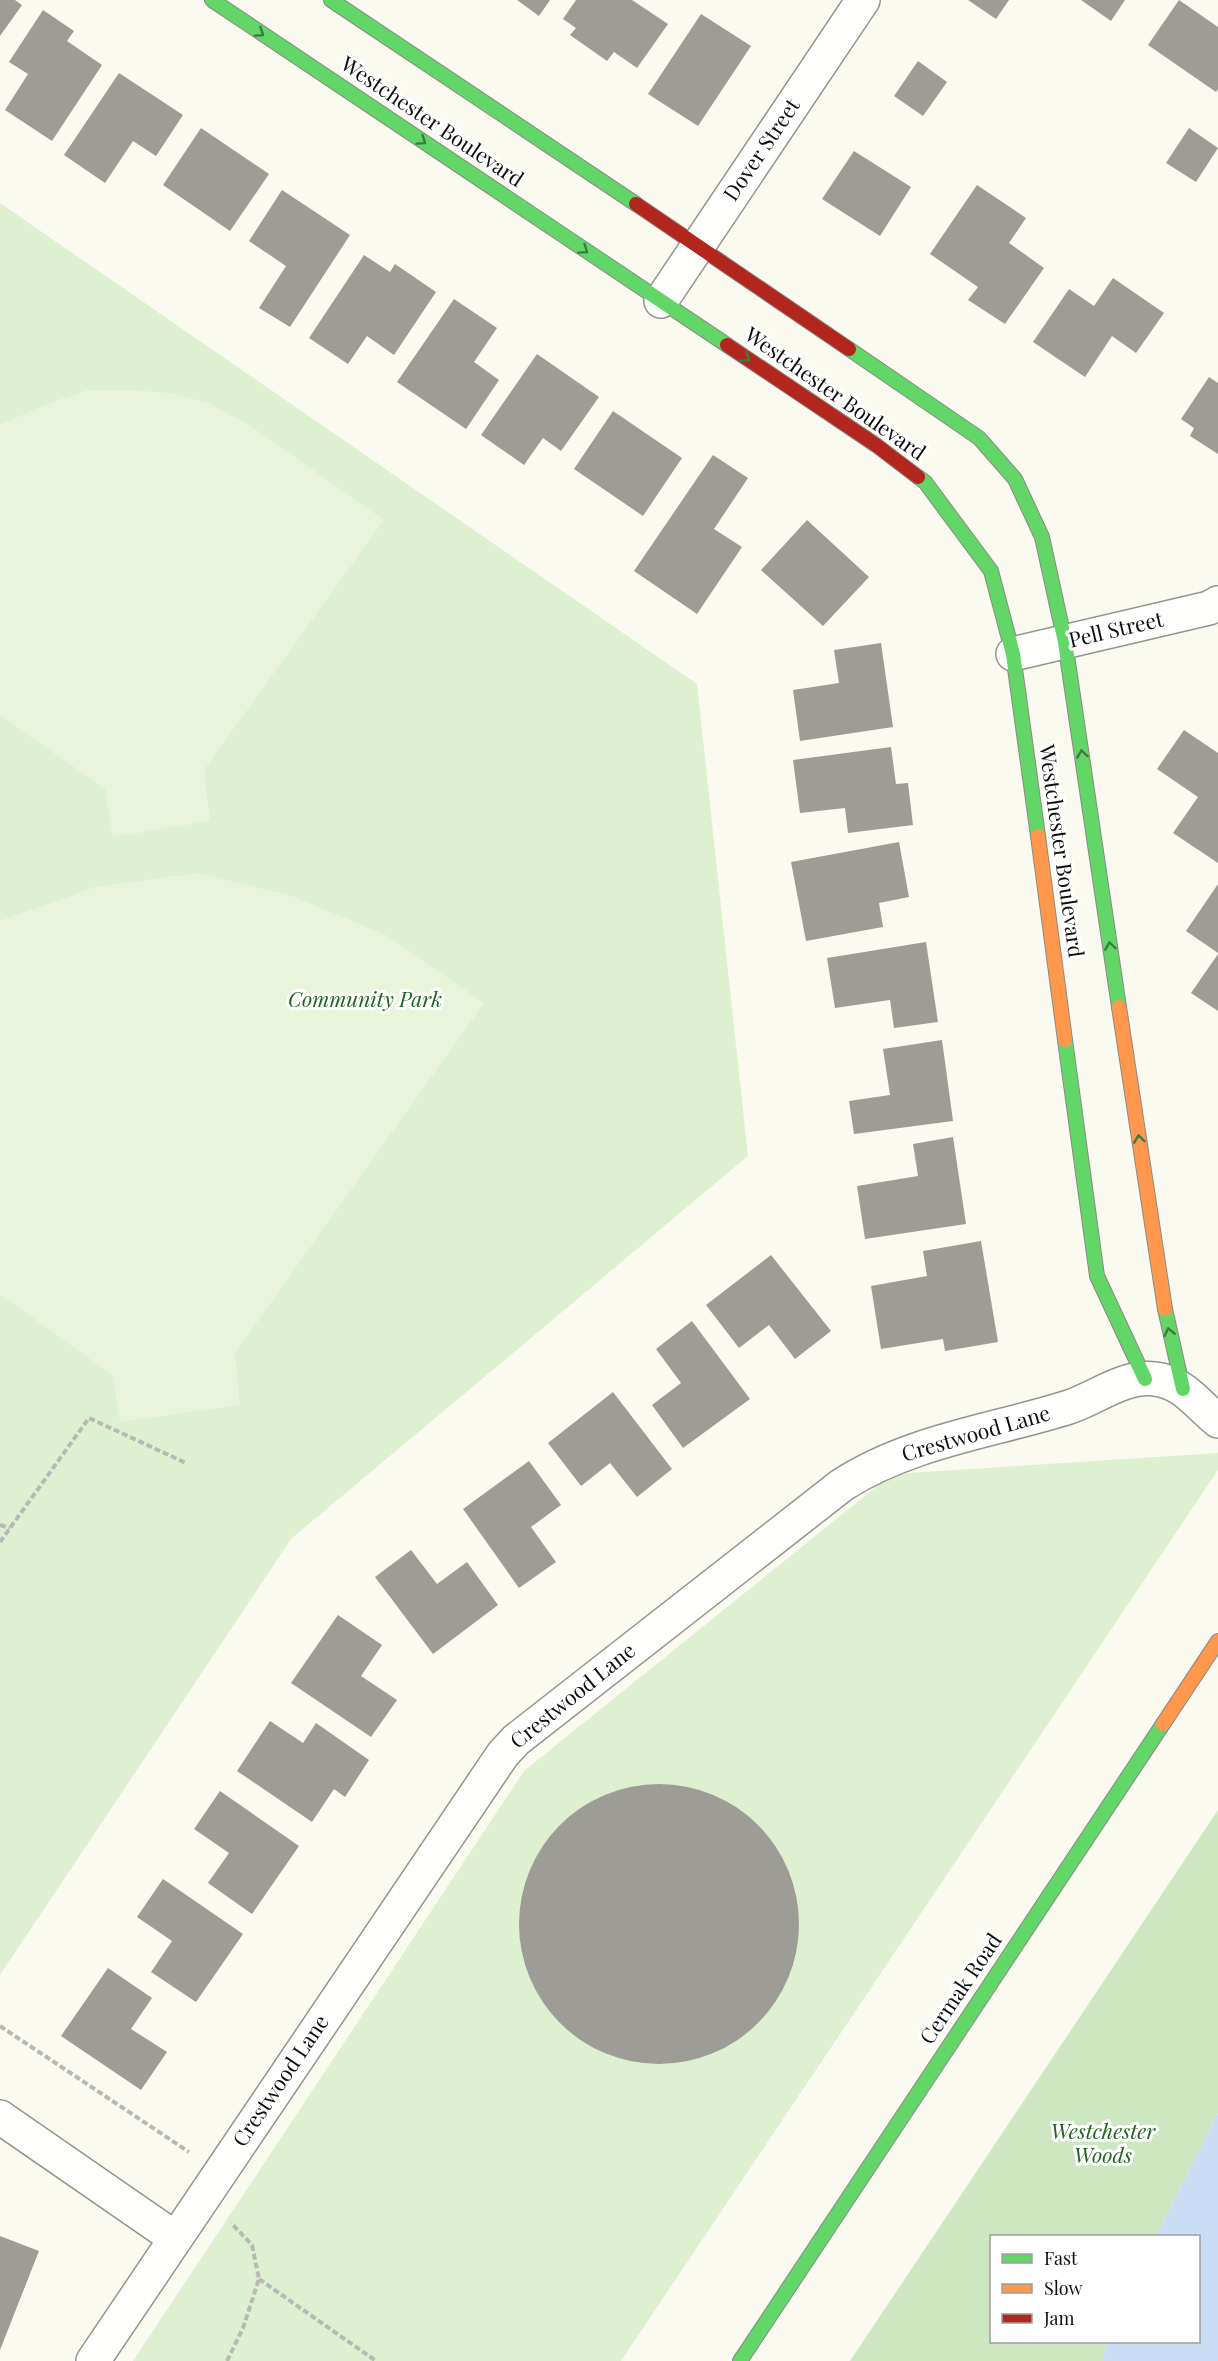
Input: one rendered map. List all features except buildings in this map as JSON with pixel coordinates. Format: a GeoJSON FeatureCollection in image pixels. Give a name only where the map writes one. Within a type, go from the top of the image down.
{"type":"FeatureCollection","features":[{"type":"Feature","properties":{"kind":"street","name":"Westchester Boulevard"},"geometry":{"type":"LineString","coordinates":[[212,0],[876,445],[925,482],[991,570],[1013,654],[1097,1276],[1145,1379]]}},
{"type":"Feature","properties":{"kind":"street","name":"Westchester Boulevard"},"geometry":{"type":"LineString","coordinates":[[331,0],[979,438],[1015,479],[1042,537],[1065,642],[1166,1319],[1183,1389]]}},
{"type":"Feature","properties":{"kind":"street","name":"Dover Street"},"geometry":{"type":"LineString","coordinates":[[661,301],[863,0]]}},
{"type":"Feature","properties":{"kind":"street","name":"Pell Street"},"geometry":{"type":"LineString","coordinates":[[1013,654],[1209,608],[1218,603]]}},
{"type":"Feature","properties":{"kind":"street","name":"Crestwood Lane"},"geometry":{"type":"LineString","coordinates":[[93,2361],[208,2188],[511,1744],[857,1475],[903,1454],[1071,1406],[1111,1389],[1145,1379],[1161,1380],[1183,1389],[1218,1421]]}},
{"type":"Feature","properties":{"kind":"street","name":"Cermak Road"},"geometry":{"type":"LineString","coordinates":[[740,2361],[1218,1641]]}},
{"type":"Feature","properties":{"kind":"street"},"geometry":{"type":"LineString","coordinates":[[0,2117],[175,2238]]}},
{"type":"Feature","properties":{"kind":"path"},"geometry":{"type":"LineString","coordinates":[[0,1542],[89,1418],[186,1463]]}},
{"type":"Feature","properties":{"kind":"path"},"geometry":{"type":"LineString","coordinates":[[0,1525],[10,1528]]}},
{"type":"Feature","properties":{"kind":"path"},"geometry":{"type":"LineString","coordinates":[[0,2026],[196,2157],[218,2213],[252,2245],[259,2279],[243,2328],[227,2361]]}},
{"type":"Feature","properties":{"kind":"path"},"geometry":{"type":"LineString","coordinates":[[259,2279],[376,2361]]}},
{"type":"Feature","properties":{"kind":"green space","name":"Community Park"},"geometry":{"type":"Polygon","coordinates":[[[0,203],[697,684],[748,1156],[291,1539],[0,1975],[0,203]]]}},
{"type":"Feature","properties":{"kind":"green space"},"geometry":{"type":"Polygon","coordinates":[[[89,390],[170,393],[209,403],[248,424],[384,520],[204,770],[210,821],[113,837],[105,789],[0,715],[0,425],[44,405],[89,390]]]}},
{"type":"Feature","properties":{"kind":"green space"},"geometry":{"type":"Polygon","coordinates":[[[198,873],[292,896],[386,935],[484,1003],[235,1353],[240,1405],[120,1422],[112,1375],[0,1294],[0,921],[95,887],[198,873]]]}},
{"type":"Feature","properties":{"kind":"green space"},"geometry":{"type":"Polygon","coordinates":[[[1218,1453],[1218,1470],[621,2361],[133,2361],[524,1771],[892,1474],[1218,1453]]]}},
{"type":"Feature","properties":{"kind":"green space","name":"Westchester Woods"},"geometry":{"type":"Polygon","coordinates":[[[1218,1810],[1218,2113],[1157,2235],[990,2235],[990,2343],[1108,2343],[1102,2361],[850,2361],[1218,1810]]]}},
{"type":"Feature","properties":{"kind":"water"},"geometry":{"type":"Polygon","coordinates":[[[1218,2113],[1218,2361],[1102,2361],[1108,2343],[1200,2343],[1200,2235],[1157,2235],[1218,2113]]]}},
{"type":"Feature","properties":{"kind":"traffic: fast"},"geometry":{"type":"LineString","coordinates":[[212,0],[727,345]]}},
{"type":"Feature","properties":{"kind":"traffic: fast"},"geometry":{"type":"LineString","coordinates":[[331,0],[636,204]]}},
{"type":"Feature","properties":{"kind":"traffic: fast"},"geometry":{"type":"LineString","coordinates":[[849,349],[979,438],[1015,479],[1042,537],[1065,642],[1119,1007]]}},
{"type":"Feature","properties":{"kind":"traffic: fast"},"geometry":{"type":"LineString","coordinates":[[918,477],[925,482],[991,571],[1013,654],[1038,836]]}},
{"type":"Feature","properties":{"kind":"traffic: fast"},"geometry":{"type":"LineString","coordinates":[[1065,1040],[1097,1276],[1145,1379]]}},
{"type":"Feature","properties":{"kind":"traffic: fast"},"geometry":{"type":"LineString","coordinates":[[1165,1309],[1183,1389]]}},
{"type":"Feature","properties":{"kind":"traffic: fast"},"geometry":{"type":"LineString","coordinates":[[740,2361],[1163,1724]]}},
{"type":"Feature","properties":{"kind":"traffic: slow"},"geometry":{"type":"LineString","coordinates":[[1038,836],[1065,1040]]}},
{"type":"Feature","properties":{"kind":"traffic: slow"},"geometry":{"type":"LineString","coordinates":[[1119,1007],[1165,1309]]}},
{"type":"Feature","properties":{"kind":"traffic: slow"},"geometry":{"type":"LineString","coordinates":[[1163,1724],[1218,1641]]}},
{"type":"Feature","properties":{"kind":"traffic: jam"},"geometry":{"type":"LineString","coordinates":[[636,204],[849,349]]}},
{"type":"Feature","properties":{"kind":"traffic: jam"},"geometry":{"type":"LineString","coordinates":[[727,345],[876,445],[918,477]]}}]}
